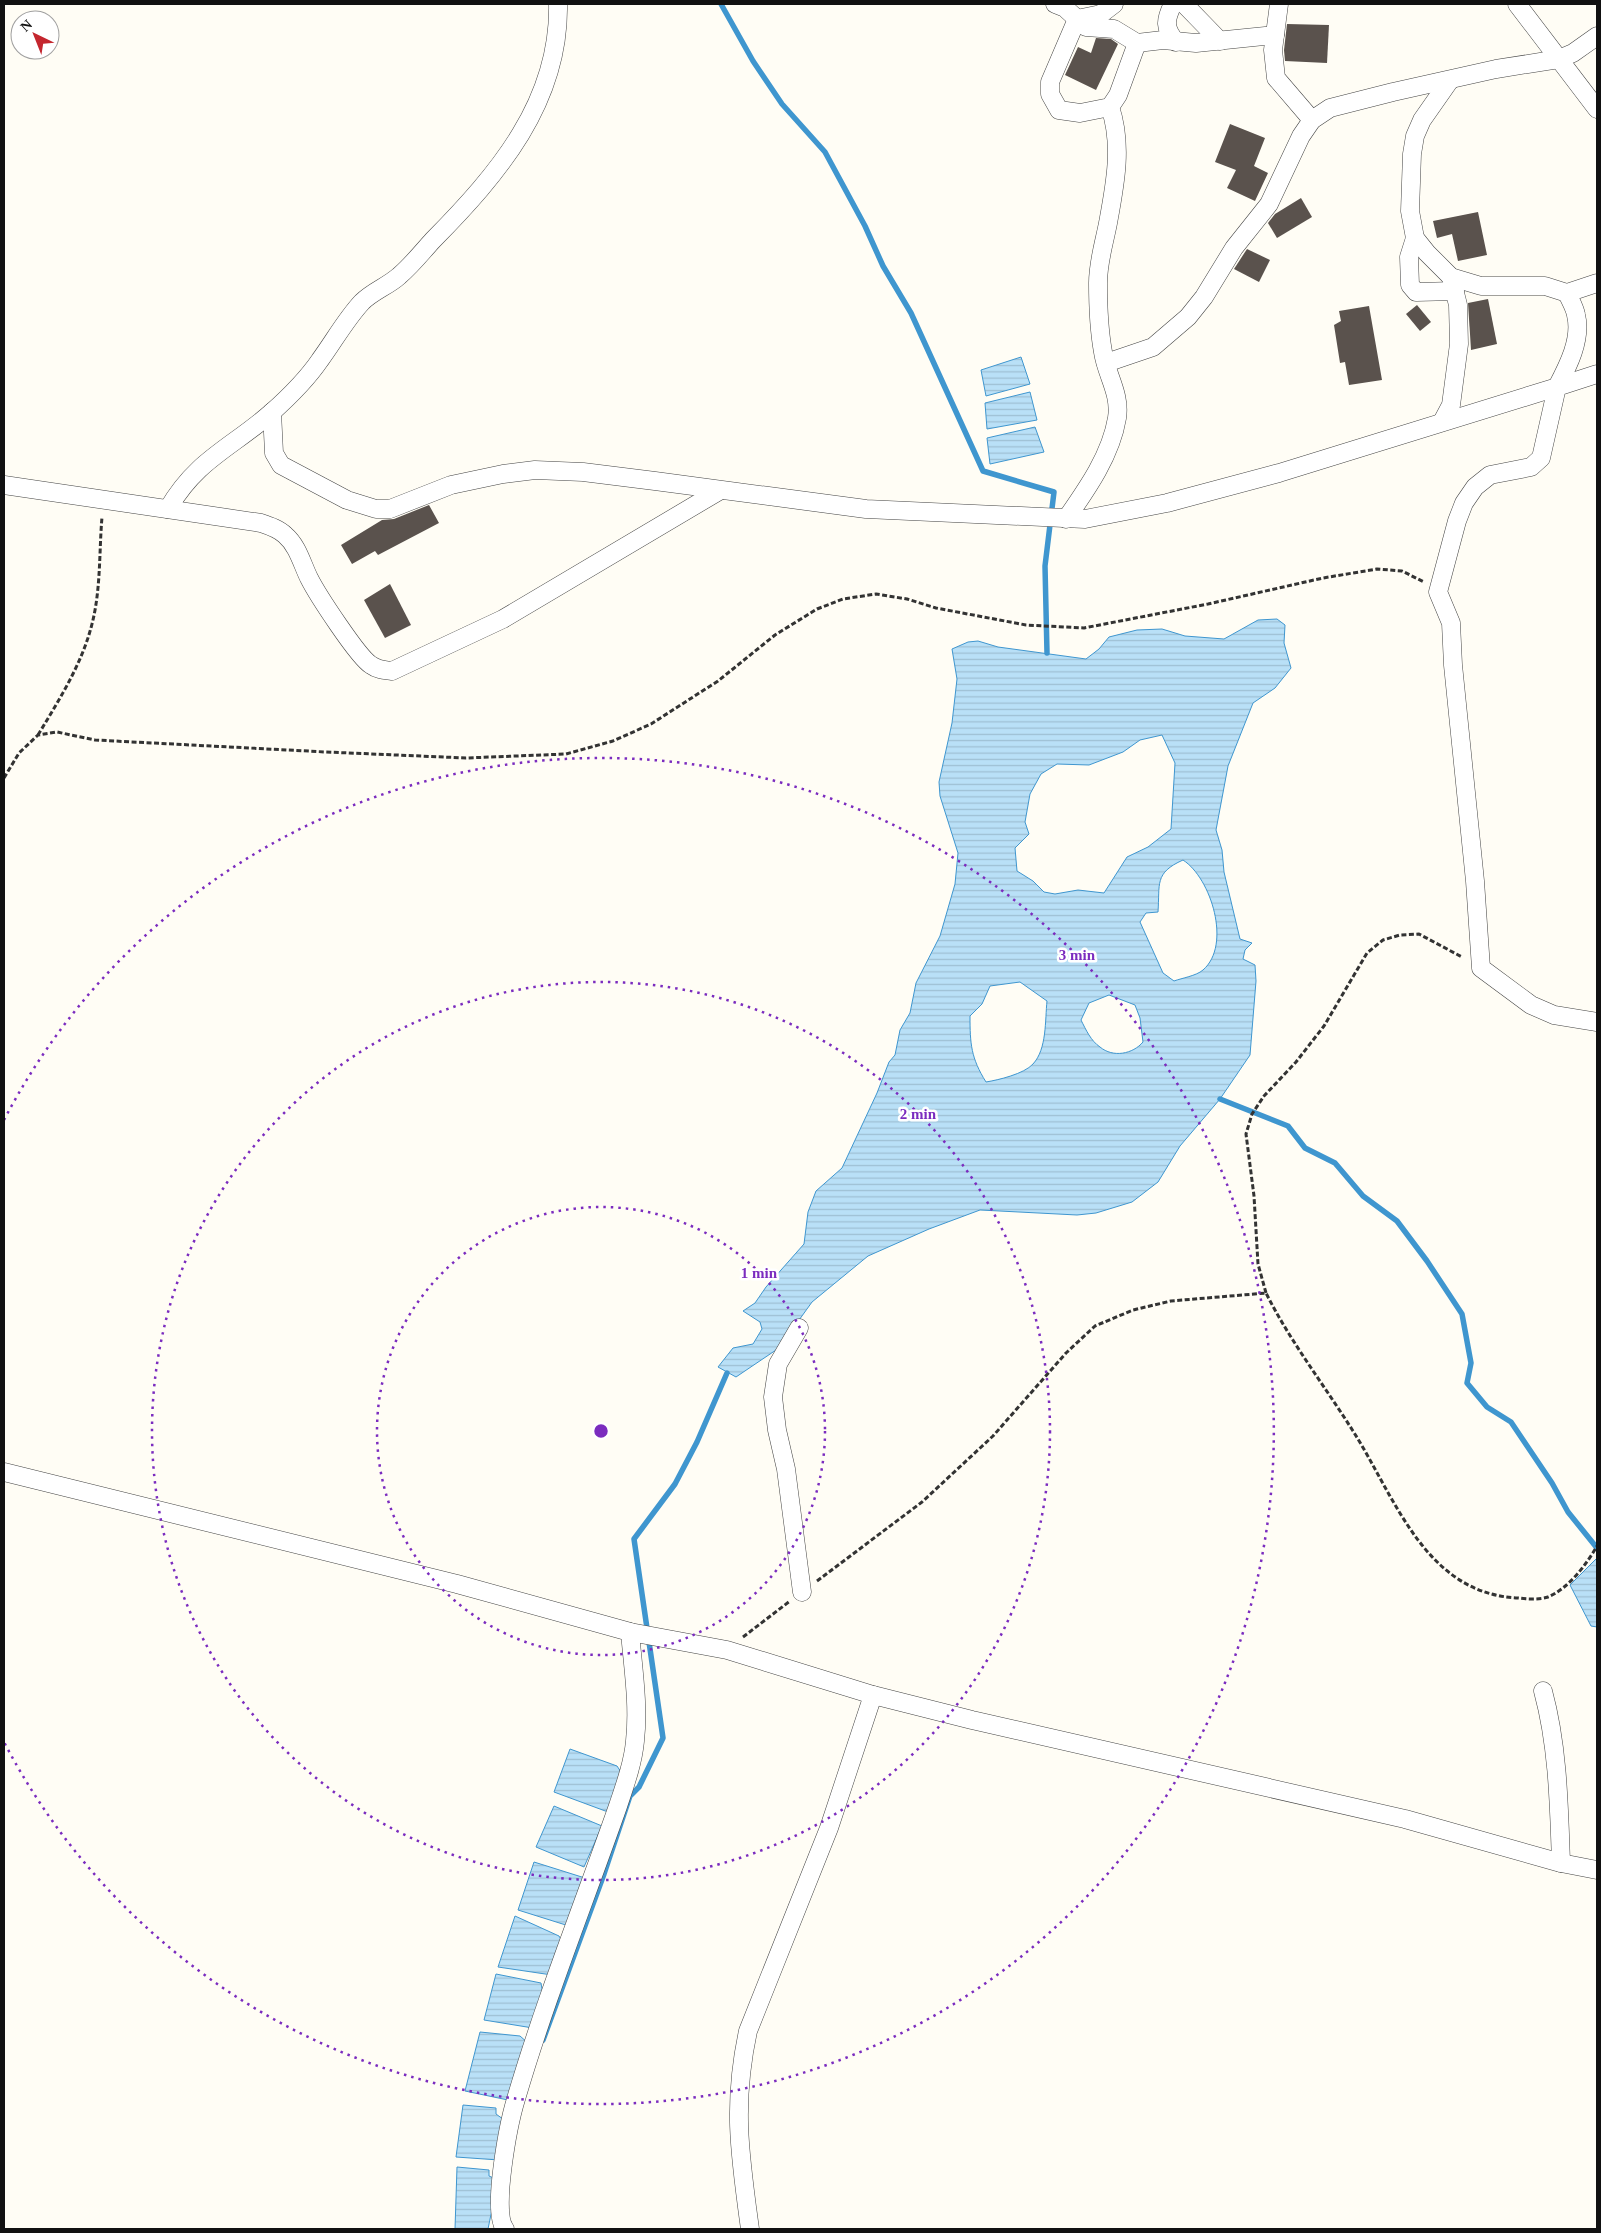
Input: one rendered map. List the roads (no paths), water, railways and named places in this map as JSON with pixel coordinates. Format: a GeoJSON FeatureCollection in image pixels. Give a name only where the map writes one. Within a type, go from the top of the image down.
{"type":"FeatureCollection","features":[{"type":"Feature","properties":{"kind":"street"},"geometry":{"type":"LineString","coordinates":[[168,510],[188,478],[272,412],[319,363],[362,302],[398,277],[487,184],[506,157],[542,94],[556,47],[558,4]]}},
{"type":"Feature","properties":{"kind":"street"},"geometry":{"type":"LineString","coordinates":[[1066,9],[1101,14],[1110,9],[1114,4]]}},
{"type":"Feature","properties":{"kind":"street"},"geometry":{"type":"LineString","coordinates":[[1173,4],[1165,24],[1168,33],[1176,42]]}},
{"type":"Feature","properties":{"kind":"street"},"geometry":{"type":"LineString","coordinates":[[1184,4],[1220,41]]}},
{"type":"Feature","properties":{"kind":"street"},"geometry":{"type":"LineString","coordinates":[[1279,4],[1273,64],[1276,78],[1312,120]]}},
{"type":"Feature","properties":{"kind":"street"},"geometry":{"type":"LineString","coordinates":[[1518,4],[1597,109]]}},
{"type":"Feature","properties":{"kind":"street"},"geometry":{"type":"LineString","coordinates":[[1066,9],[1090,29],[1102,27],[1114,29],[1137,43],[1163,40],[1176,42],[1220,41],[1275,36]]}},
{"type":"Feature","properties":{"kind":"street"},"geometry":{"type":"LineString","coordinates":[[1066,9],[1050,94],[1059,110],[1080,113],[1110,107],[1118,95],[1137,43]]}},
{"type":"Feature","properties":{"kind":"street"},"geometry":{"type":"LineString","coordinates":[[1106,363],[1154,347],[1188,317],[1204,297],[1242,236],[1268,204],[1301,136],[1312,120],[1330,108],[1496,68],[1559,59],[1573,53],[1597,36]]}},
{"type":"Feature","properties":{"kind":"street"},"geometry":{"type":"LineString","coordinates":[[1450,80],[1422,120],[1415,136],[1412,154],[1410,211],[1415,238],[1409,257],[1410,285],[1416,292],[1453,284],[1545,286],[1567,293],[1597,283]]}},
{"type":"Feature","properties":{"kind":"street"},"geometry":{"type":"LineString","coordinates":[[1066,519],[1092,480],[1115,427],[1118,404],[1106,363],[1100,327],[1098,269],[1108,224],[1119,144],[1116,123],[1110,107]]}},
{"type":"Feature","properties":{"kind":"street"},"geometry":{"type":"LineString","coordinates":[[1415,238],[1453,284],[1458,305],[1459,344],[1451,405],[1442,422]]}},
{"type":"Feature","properties":{"kind":"street"},"geometry":{"type":"LineString","coordinates":[[1567,293],[1576,316],[1576,340],[1568,367],[1557,387],[1541,458],[1531,468],[1490,475],[1475,487],[1464,503],[1457,521],[1438,592],[1451,623],[1453,665],[1475,881],[1481,968],[1531,1005],[1554,1015],[1597,1022]]}},
{"type":"Feature","properties":{"kind":"street"},"geometry":{"type":"LineString","coordinates":[[272,412],[274,453],[280,465],[347,500],[376,509],[390,508],[451,485],[503,474],[535,470],[583,472],[866,509],[1066,519],[1106,516],[1167,503],[1350,452],[1597,374]]}},
{"type":"Feature","properties":{"kind":"street"},"geometry":{"type":"LineString","coordinates":[[4,485],[104,498],[168,510],[262,523],[285,534],[294,545],[310,580],[331,614],[369,665],[380,670],[392,671],[503,619],[719,491]]}},
{"type":"Feature","properties":{"kind":"street"},"geometry":{"type":"LineString","coordinates":[[799,1328],[778,1364],[773,1397],[777,1430],[786,1469],[802,1592]]}},
{"type":"Feature","properties":{"kind":"street"},"geometry":{"type":"LineString","coordinates":[[4,1472],[457,1584],[630,1632],[727,1650],[873,1695],[982,1722],[1405,1819],[1561,1863],[1597,1870]]}},
{"type":"Feature","properties":{"kind":"street"},"geometry":{"type":"LineString","coordinates":[[505,2229],[500,2220],[499,2193],[515,2101],[612,1823],[632,1757],[635,1741],[636,1699],[630,1632]]}},
{"type":"Feature","properties":{"kind":"street"},"geometry":{"type":"LineString","coordinates":[[1542,1691],[1547,1708],[1559,1793],[1561,1863]]}},
{"type":"Feature","properties":{"kind":"street"},"geometry":{"type":"LineString","coordinates":[[750,2229],[738,2148],[740,2066],[748,2031],[829,1828],[873,1695]]}},
{"type":"Feature","properties":{"kind":"water"},"geometry":{"type":"Polygon","coordinates":[[[1021,357],[1030,384],[986,396],[981,370],[1021,357]]]}},
{"type":"Feature","properties":{"kind":"water"},"geometry":{"type":"Polygon","coordinates":[[[1030,392],[1037,420],[987,429],[985,403],[1030,392]]]}},
{"type":"Feature","properties":{"kind":"water"},"geometry":{"type":"Polygon","coordinates":[[[1035,427],[1044,452],[990,464],[987,438],[1035,427]]]}},
{"type":"Feature","properties":{"kind":"water"},"geometry":{"type":"Polygon","coordinates":[[[1277,619],[1285,625],[1284,643],[1291,668],[1275,688],[1253,703],[1228,766],[1216,830],[1222,850],[1224,872],[1240,939],[1252,943],[1245,950],[1243,959],[1255,965],[1256,981],[1250,1055],[1220,1099],[1180,1146],[1158,1182],[1132,1202],[1096,1213],[1077,1215],[980,1210],[929,1229],[868,1256],[812,1302],[779,1348],[736,1377],[718,1367],[733,1348],[753,1344],[762,1329],[760,1322],[743,1311],[755,1303],[766,1287],[804,1244],[808,1212],[816,1191],[842,1168],[877,1093],[889,1062],[895,1055],[900,1030],[910,1013],[916,983],[940,936],[955,884],[958,853],[940,796],[939,782],[952,723],[957,679],[952,649],[968,642],[978,641],[998,647],[1086,659],[1099,649],[1109,637],[1137,630],[1162,629],[1185,636],[1224,639],[1258,620],[1277,619]],[[1162,735],[1140,740],[1123,752],[1089,765],[1057,764],[1041,774],[1030,794],[1025,822],[1029,834],[1015,848],[1017,871],[1033,881],[1044,892],[1055,894],[1078,890],[1104,893],[1127,857],[1148,847],[1171,829],[1175,763],[1162,735]],[[1183,860],[1167,870],[1160,880],[1158,912],[1146,913],[1140,922],[1163,973],[1174,981],[1203,970],[1212,959],[1216,945],[1217,929],[1209,896],[1202,881],[1183,860]],[[1020,982],[990,986],[982,1004],[970,1016],[972,1050],[977,1066],[986,1082],[1017,1074],[1029,1068],[1038,1058],[1043,1042],[1047,1001],[1020,982]],[[1109,995],[1089,1003],[1081,1020],[1097,1045],[1111,1053],[1123,1053],[1134,1049],[1143,1042],[1140,1018],[1135,1005],[1109,995]]]}},
{"type":"Feature","properties":{"kind":"water"},"geometry":{"type":"Polygon","coordinates":[[[1597,1558],[1597,1627],[1591,1626],[1570,1585],[1597,1558]]]}},
{"type":"Feature","properties":{"kind":"water"},"geometry":{"type":"Polygon","coordinates":[[[570,1749],[617,1766],[621,1772],[608,1812],[554,1792],[570,1749]]]}},
{"type":"Feature","properties":{"kind":"water"},"geometry":{"type":"Polygon","coordinates":[[[554,1806],[602,1826],[584,1867],[536,1847],[554,1806]]]}},
{"type":"Feature","properties":{"kind":"water"},"geometry":{"type":"Polygon","coordinates":[[[534,1862],[585,1878],[569,1926],[518,1910],[534,1862]]]}},
{"type":"Feature","properties":{"kind":"water"},"geometry":{"type":"Polygon","coordinates":[[[515,1916],[559,1936],[564,1945],[552,1975],[498,1967],[515,1916]]]}},
{"type":"Feature","properties":{"kind":"water"},"geometry":{"type":"Polygon","coordinates":[[[496,1974],[541,1983],[543,1995],[533,2028],[484,2020],[496,1974]]]}},
{"type":"Feature","properties":{"kind":"water"},"geometry":{"type":"Polygon","coordinates":[[[480,2032],[520,2036],[528,2043],[508,2100],[465,2091],[480,2032]]]}},
{"type":"Feature","properties":{"kind":"water"},"geometry":{"type":"Polygon","coordinates":[[[463,2105],[496,2108],[496,2114],[507,2122],[499,2160],[456,2157],[463,2105]]]}},
{"type":"Feature","properties":{"kind":"water"},"geometry":{"type":"Polygon","coordinates":[[[457,2167],[489,2170],[489,2176],[498,2180],[488,2229],[455,2229],[457,2167]]]}},
{"type":"Feature","properties":{"kind":"waterway"},"geometry":{"type":"LineString","coordinates":[[721,4],[753,61],[782,104],[825,152],[865,226],[883,266],[911,313],[983,471],[1054,492],[1045,566],[1047,653]]}},
{"type":"Feature","properties":{"kind":"waterway"},"geometry":{"type":"LineString","coordinates":[[1220,1099],[1288,1126],[1305,1148],[1335,1163],[1363,1196],[1397,1221],[1427,1261],[1462,1314],[1471,1363],[1467,1383],[1487,1407],[1511,1422],[1552,1483],[1568,1512],[1597,1548]]}},
{"type":"Feature","properties":{"kind":"waterway"},"geometry":{"type":"LineString","coordinates":[[543,2040],[604,1874],[630,1796],[639,1787],[663,1738],[634,1539],[675,1484],[697,1442],[727,1373]]}}]}
